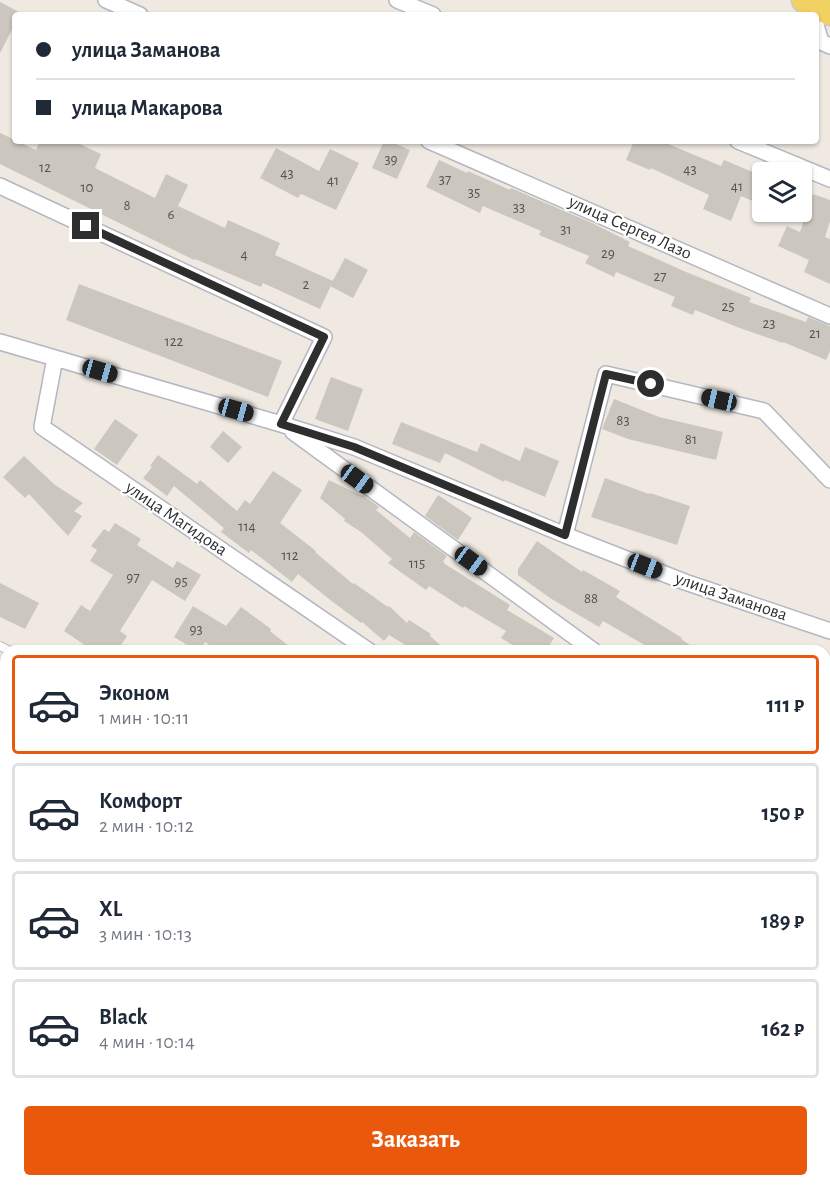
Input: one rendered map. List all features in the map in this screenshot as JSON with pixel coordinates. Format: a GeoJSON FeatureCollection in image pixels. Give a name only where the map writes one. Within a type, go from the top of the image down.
{"type":"FeatureCollection","features":[{"type":"Feature","properties":{"kind":"street"},"geometry":{"type":"LineString","coordinates":[[106,0],[133,12]]}},
{"type":"Feature","properties":{"kind":"street"},"geometry":{"type":"LineString","coordinates":[[397,0],[426,12]]}},
{"type":"Feature","properties":{"kind":"street"},"geometry":{"type":"LineString","coordinates":[[819,33],[821,42],[830,46]]}},
{"type":"Feature","properties":{"kind":"street","name":"улица Сергея Лазо"},"geometry":{"type":"LineString","coordinates":[[436,144],[830,316]]}},
{"type":"Feature","properties":{"kind":"street"},"geometry":{"type":"LineString","coordinates":[[745,144],[830,179]]}},
{"type":"Feature","properties":{"kind":"street"},"geometry":{"type":"LineString","coordinates":[[0,186],[324,337],[281,424]]}},
{"type":"Feature","properties":{"kind":"street"},"geometry":{"type":"LineString","coordinates":[[0,342],[281,424],[586,645]]}},
{"type":"Feature","properties":{"kind":"street","name":"улица Магидова"},"geometry":{"type":"LineString","coordinates":[[55,358],[42,427],[360,645]]}},
{"type":"Feature","properties":{"kind":"street"},"geometry":{"type":"LineString","coordinates":[[565,535],[606,374],[764,411],[830,480]]}},
{"type":"Feature","properties":{"kind":"street","name":"улица Заманова"},"geometry":{"type":"LineString","coordinates":[[281,424],[354,447],[685,582],[830,631]]}},
{"type":"Feature","properties":{"kind":"building"},"geometry":{"type":"Polygon","coordinates":[[[0,2],[19,12],[12,12],[12,30],[0,53],[0,2]]]}},
{"type":"Feature","properties":{"kind":"building"},"geometry":{"type":"Polygon","coordinates":[[[0,133],[12,139],[12,144],[23,144],[36,150],[39,144],[79,144],[101,154],[95,168],[155,198],[166,174],[188,185],[178,206],[225,228],[228,220],[280,243],[275,255],[333,281],[320,309],[263,283],[261,287],[194,260],[0,164],[0,133]]]}},
{"type":"Feature","properties":{"kind":"building"},"geometry":{"type":"Polygon","coordinates":[[[383,144],[396,144],[410,150],[397,179],[372,168],[383,144]]]}},
{"type":"Feature","properties":{"kind":"building"},"geometry":{"type":"Polygon","coordinates":[[[633,144],[668,144],[721,166],[724,160],[752,172],[752,201],[741,196],[731,221],[703,209],[709,195],[651,168],[650,170],[626,160],[633,144]]]}},
{"type":"Feature","properties":{"kind":"building"},"geometry":{"type":"Polygon","coordinates":[[[276,148],[319,171],[330,149],[359,163],[336,210],[301,194],[298,198],[260,178],[276,148]]]}},
{"type":"Feature","properties":{"kind":"building"},"geometry":{"type":"Polygon","coordinates":[[[439,160],[592,223],[630,242],[628,246],[751,298],[749,302],[806,322],[808,317],[830,326],[830,351],[826,360],[695,310],[693,315],[671,306],[675,297],[616,272],[614,277],[585,263],[589,256],[539,235],[541,231],[483,206],[480,213],[426,187],[439,160]]]}},
{"type":"Feature","properties":{"kind":"building"},"geometry":{"type":"Polygon","coordinates":[[[813,194],[830,200],[830,221],[825,237],[830,239],[830,284],[804,272],[809,260],[778,246],[787,226],[800,232],[803,222],[812,222],[813,194]]]}},
{"type":"Feature","properties":{"kind":"building"},"geometry":{"type":"Polygon","coordinates":[[[345,258],[368,270],[353,298],[330,286],[345,258]]]}},
{"type":"Feature","properties":{"kind":"building"},"geometry":{"type":"Polygon","coordinates":[[[79,284],[282,361],[268,397],[66,320],[79,284]]]}},
{"type":"Feature","properties":{"kind":"building"},"geometry":{"type":"Polygon","coordinates":[[[331,377],[363,389],[348,431],[315,419],[331,377]]]}},
{"type":"Feature","properties":{"kind":"building"},"geometry":{"type":"Polygon","coordinates":[[[614,399],[659,417],[723,432],[716,460],[628,439],[602,429],[614,399]]]}},
{"type":"Feature","properties":{"kind":"building"},"geometry":{"type":"Polygon","coordinates":[[[115,419],[138,435],[117,465],[94,449],[115,419]]]}},
{"type":"Feature","properties":{"kind":"building"},"geometry":{"type":"Polygon","coordinates":[[[401,422],[477,452],[481,443],[520,461],[525,447],[559,461],[545,497],[505,480],[504,482],[445,453],[440,463],[392,444],[401,422]]]}},
{"type":"Feature","properties":{"kind":"building"},"geometry":{"type":"Polygon","coordinates":[[[223,431],[242,447],[228,463],[210,447],[223,431]]]}},
{"type":"Feature","properties":{"kind":"building"},"geometry":{"type":"Polygon","coordinates":[[[158,455],[197,484],[200,480],[237,511],[245,500],[250,504],[273,471],[302,490],[280,523],[353,584],[389,606],[407,623],[409,620],[431,634],[430,636],[440,645],[405,645],[389,635],[384,641],[298,574],[292,582],[251,550],[249,553],[221,532],[224,528],[174,486],[167,496],[143,478],[152,467],[150,466],[158,455]]]}},
{"type":"Feature","properties":{"kind":"building"},"geometry":{"type":"Polygon","coordinates":[[[24,456],[55,485],[83,503],[74,511],[82,516],[68,536],[29,494],[25,498],[3,477],[24,456]]]}},
{"type":"Feature","properties":{"kind":"building"},"geometry":{"type":"Polygon","coordinates":[[[605,478],[690,506],[677,545],[591,517],[605,478]]]}},
{"type":"Feature","properties":{"kind":"building"},"geometry":{"type":"Polygon","coordinates":[[[329,480],[363,495],[379,507],[376,510],[410,538],[414,532],[447,556],[443,561],[445,564],[510,605],[507,610],[554,638],[550,645],[512,645],[501,638],[506,631],[464,606],[463,608],[429,586],[426,590],[388,563],[392,559],[361,532],[344,521],[345,519],[320,498],[329,480]]]}},
{"type":"Feature","properties":{"kind":"building"},"geometry":{"type":"Polygon","coordinates":[[[438,495],[472,518],[458,540],[425,516],[438,495]]]}},
{"type":"Feature","properties":{"kind":"building"},"geometry":{"type":"Polygon","coordinates":[[[115,523],[141,539],[137,545],[173,568],[177,561],[201,575],[185,601],[152,580],[120,631],[127,636],[121,645],[85,645],[64,631],[81,605],[90,611],[113,575],[90,561],[97,550],[91,546],[104,529],[109,532],[115,523]]]}},
{"type":"Feature","properties":{"kind":"building"},"geometry":{"type":"Polygon","coordinates":[[[537,541],[582,572],[583,570],[620,591],[616,597],[690,645],[645,645],[603,621],[599,627],[550,598],[518,575],[518,569],[537,541]]]}},
{"type":"Feature","properties":{"kind":"building"},"geometry":{"type":"Polygon","coordinates":[[[0,583],[39,603],[25,629],[0,617],[0,583]]]}},
{"type":"Feature","properties":{"kind":"building"},"geometry":{"type":"Polygon","coordinates":[[[193,606],[226,626],[241,607],[271,629],[270,631],[288,645],[209,645],[205,642],[203,645],[187,645],[174,637],[193,606]]]}},
{"type":"Feature","properties":{"kind":"route"},"geometry":{"type":"LineString","coordinates":[[86,226],[324,337],[281,424],[354,447],[565,535],[606,374],[651,384]]}}]}
